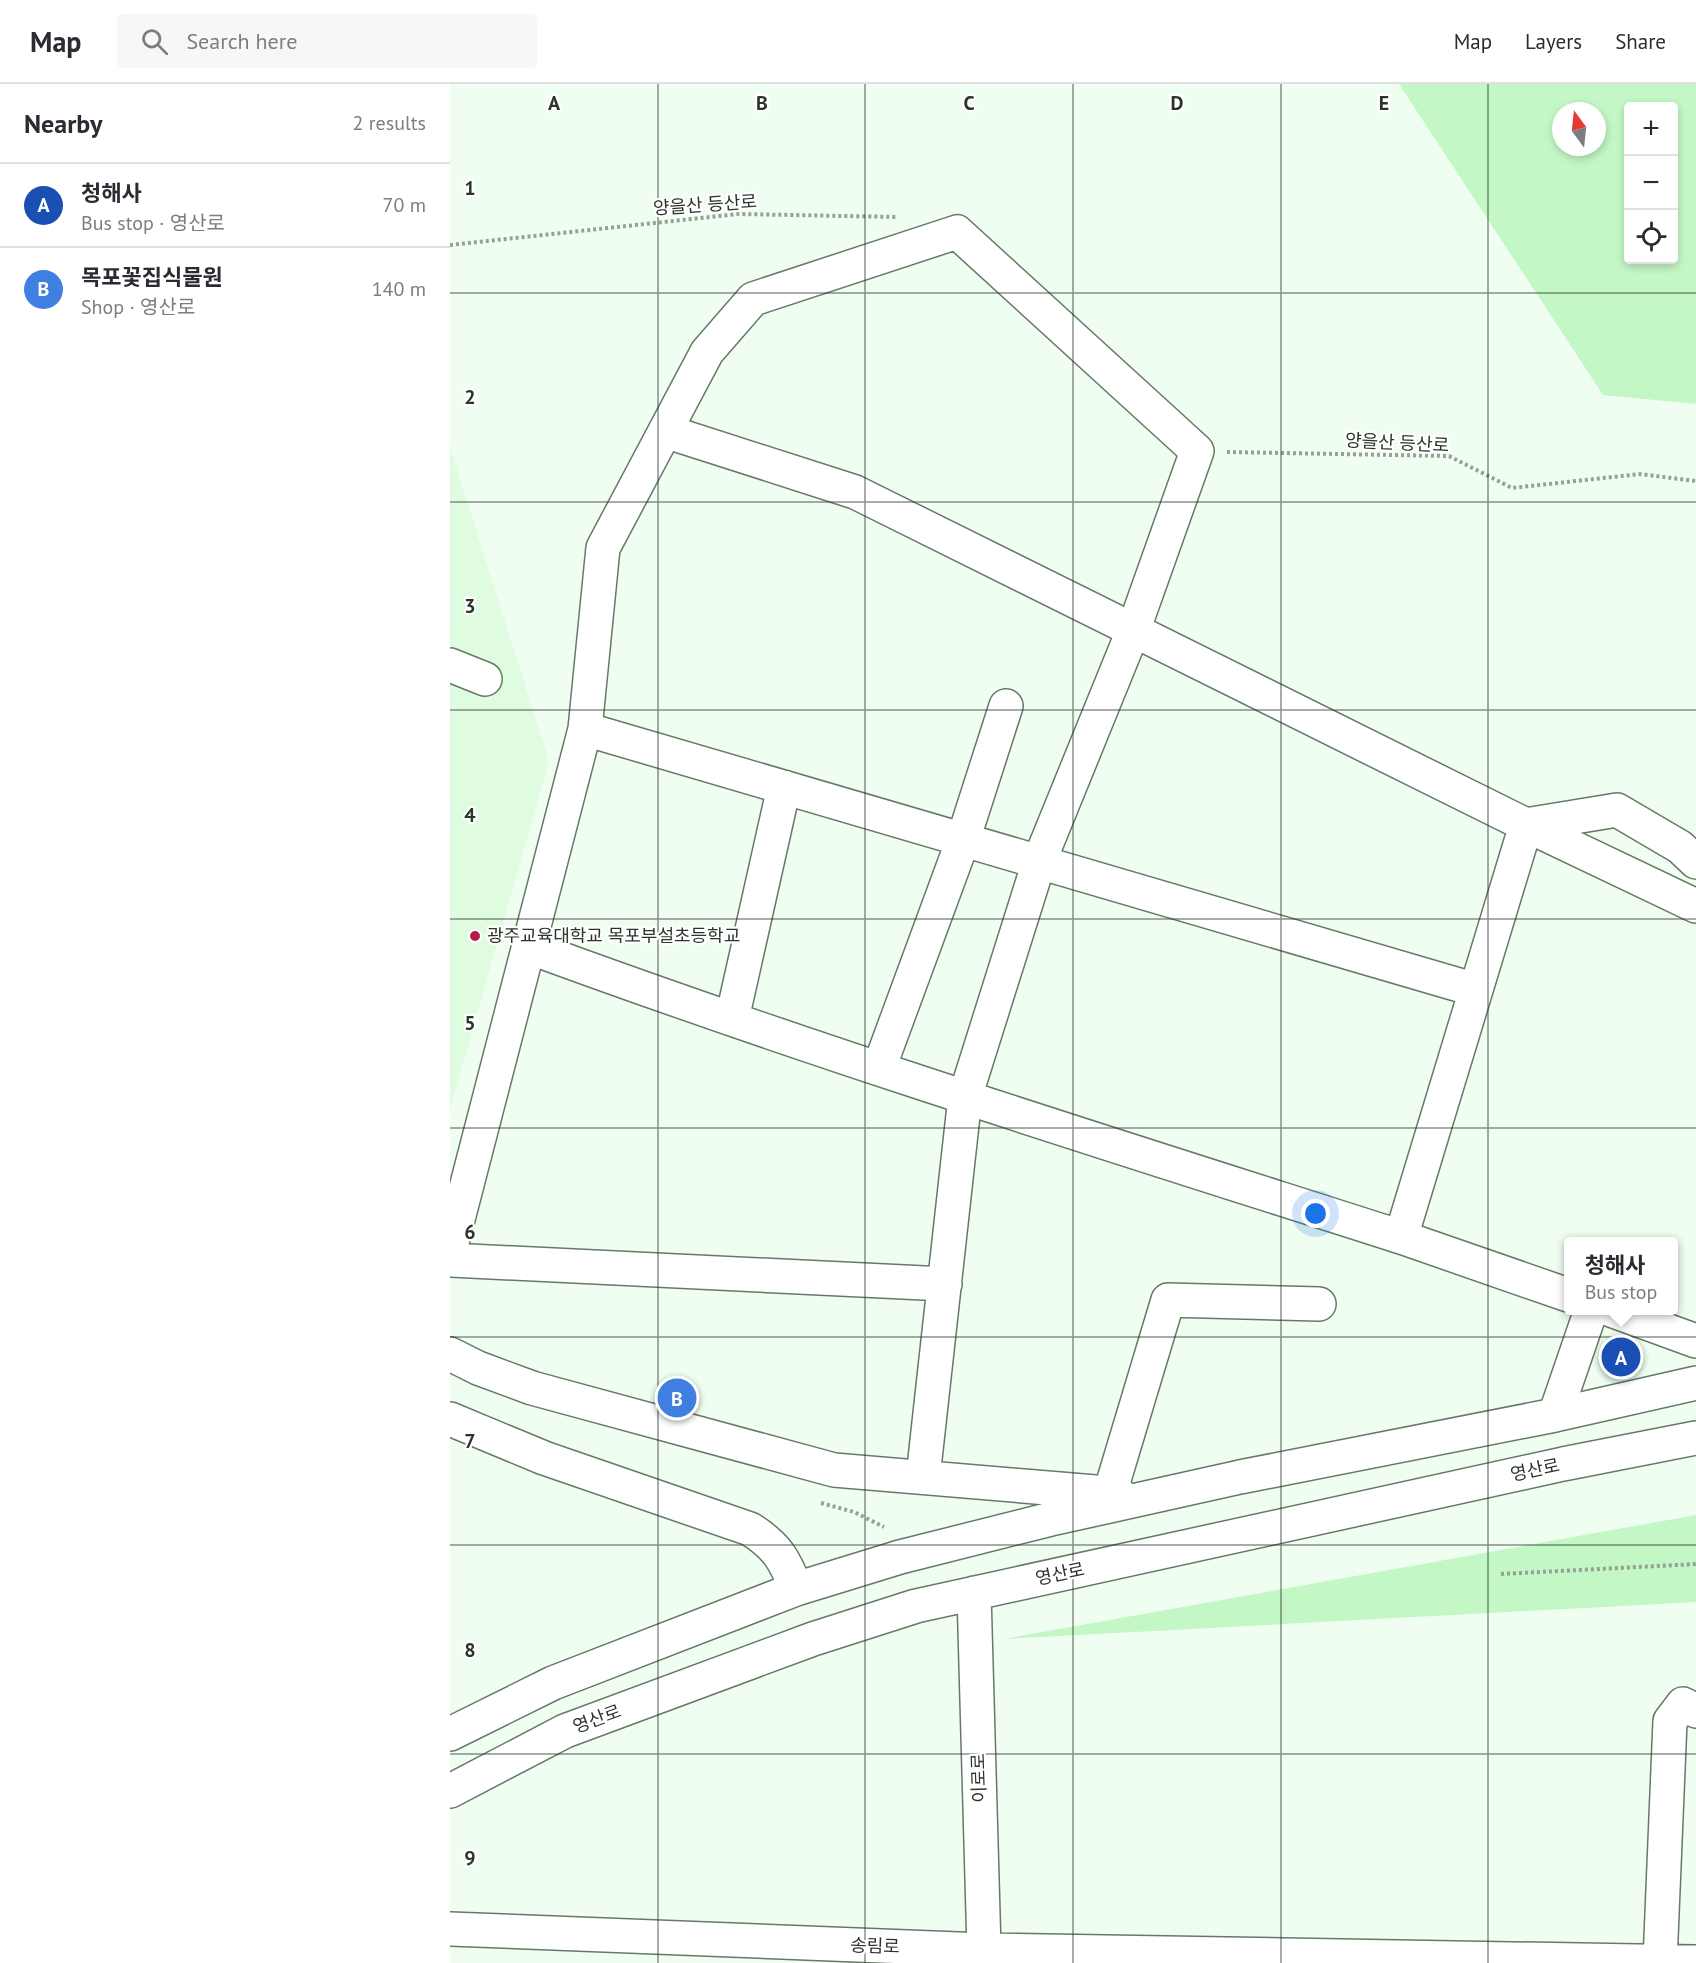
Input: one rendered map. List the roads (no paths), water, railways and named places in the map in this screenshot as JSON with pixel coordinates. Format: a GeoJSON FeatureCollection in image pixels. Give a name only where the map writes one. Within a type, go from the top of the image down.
{"type":"FeatureCollection","features":[{"type":"Feature","properties":{"kind":"street"},"geometry":{"type":"LineString","coordinates":[[450,1250],[585,729],[603,548],[707,352],[753,299],[957,232],[1197,451],[1133,631],[1040,862],[965,1097],[923,1477]]}},
{"type":"Feature","properties":{"kind":"street"},"geometry":{"type":"LineString","coordinates":[[665,431],[855,492],[1526,825],[1696,906]]}},
{"type":"Feature","properties":{"kind":"street"},"geometry":{"type":"LineString","coordinates":[[450,665],[485,679]]}},
{"type":"Feature","properties":{"kind":"street"},"geometry":{"type":"LineString","coordinates":[[879,1068],[963,840],[1006,706]]}},
{"type":"Feature","properties":{"kind":"street"},"geometry":{"type":"LineString","coordinates":[[585,729],[1476,990]]}},
{"type":"Feature","properties":{"kind":"street"},"geometry":{"type":"LineString","coordinates":[[732,1019],[784,787]]}},
{"type":"Feature","properties":{"kind":"street"},"geometry":{"type":"LineString","coordinates":[[1526,825],[1617,810],[1680,847],[1696,862]]}},
{"type":"Feature","properties":{"kind":"street"},"geometry":{"type":"LineString","coordinates":[[1401,1238],[1526,825]]}},
{"type":"Feature","properties":{"kind":"street"},"geometry":{"type":"LineString","coordinates":[[529,947],[639,988],[1564,1293]]}},
{"type":"Feature","properties":{"kind":"street"},"geometry":{"type":"LineString","coordinates":[[450,1260],[945,1284]]}},
{"type":"Feature","properties":{"kind":"street"},"geometry":{"type":"LineString","coordinates":[[1110,1494],[1168,1300],[1319,1304]]}},
{"type":"Feature","properties":{"kind":"street"},"geometry":{"type":"LineString","coordinates":[[1555,1415],[1590,1315]]}},
{"type":"Feature","properties":{"kind":"street"},"geometry":{"type":"LineString","coordinates":[[1622,1315],[1696,1341]]}},
{"type":"Feature","properties":{"kind":"street"},"geometry":{"type":"LineString","coordinates":[[450,1354],[478,1368],[532,1388],[834,1470],[1130,1495],[1240,1477]]}},
{"type":"Feature","properties":{"kind":"street"},"geometry":{"type":"LineString","coordinates":[[450,1734],[553,1683],[796,1589],[900,1557],[1240,1477],[1555,1415],[1696,1383]]}},
{"type":"Feature","properties":{"kind":"street"},"geometry":{"type":"LineString","coordinates":[[450,1419],[544,1458],[750,1529],[766,1539],[778,1552],[787,1566],[796,1589]]}},
{"type":"Feature","properties":{"kind":"street","name":"영산로"},"geometry":{"type":"LineString","coordinates":[[450,1791],[565,1731],[813,1639],[916,1606],[1696,1437]]}},
{"type":"Feature","properties":{"kind":"street","name":"이로로"},"geometry":{"type":"LineString","coordinates":[[974,1593],[985,1957]]}},
{"type":"Feature","properties":{"kind":"street"},"geometry":{"type":"LineString","coordinates":[[1660,1962],[1670,1721],[1683,1704],[1696,1711]]}},
{"type":"Feature","properties":{"kind":"street","name":"송림로"},"geometry":{"type":"LineString","coordinates":[[450,1929],[985,1957],[1696,1962]]}},
{"type":"Feature","properties":{"kind":"place","name":"광주교육대학교 목포부설초등학교"},"geometry":{"type":"Point","coordinates":[475,936]}},
{"type":"Feature","properties":{"kind":"place","name":"청해사"},"geometry":{"type":"Point","coordinates":[1621,1357]}},
{"type":"Feature","properties":{"kind":"place","name":"목포꽃집식물원"},"geometry":{"type":"Point","coordinates":[677,1398]}}]}
